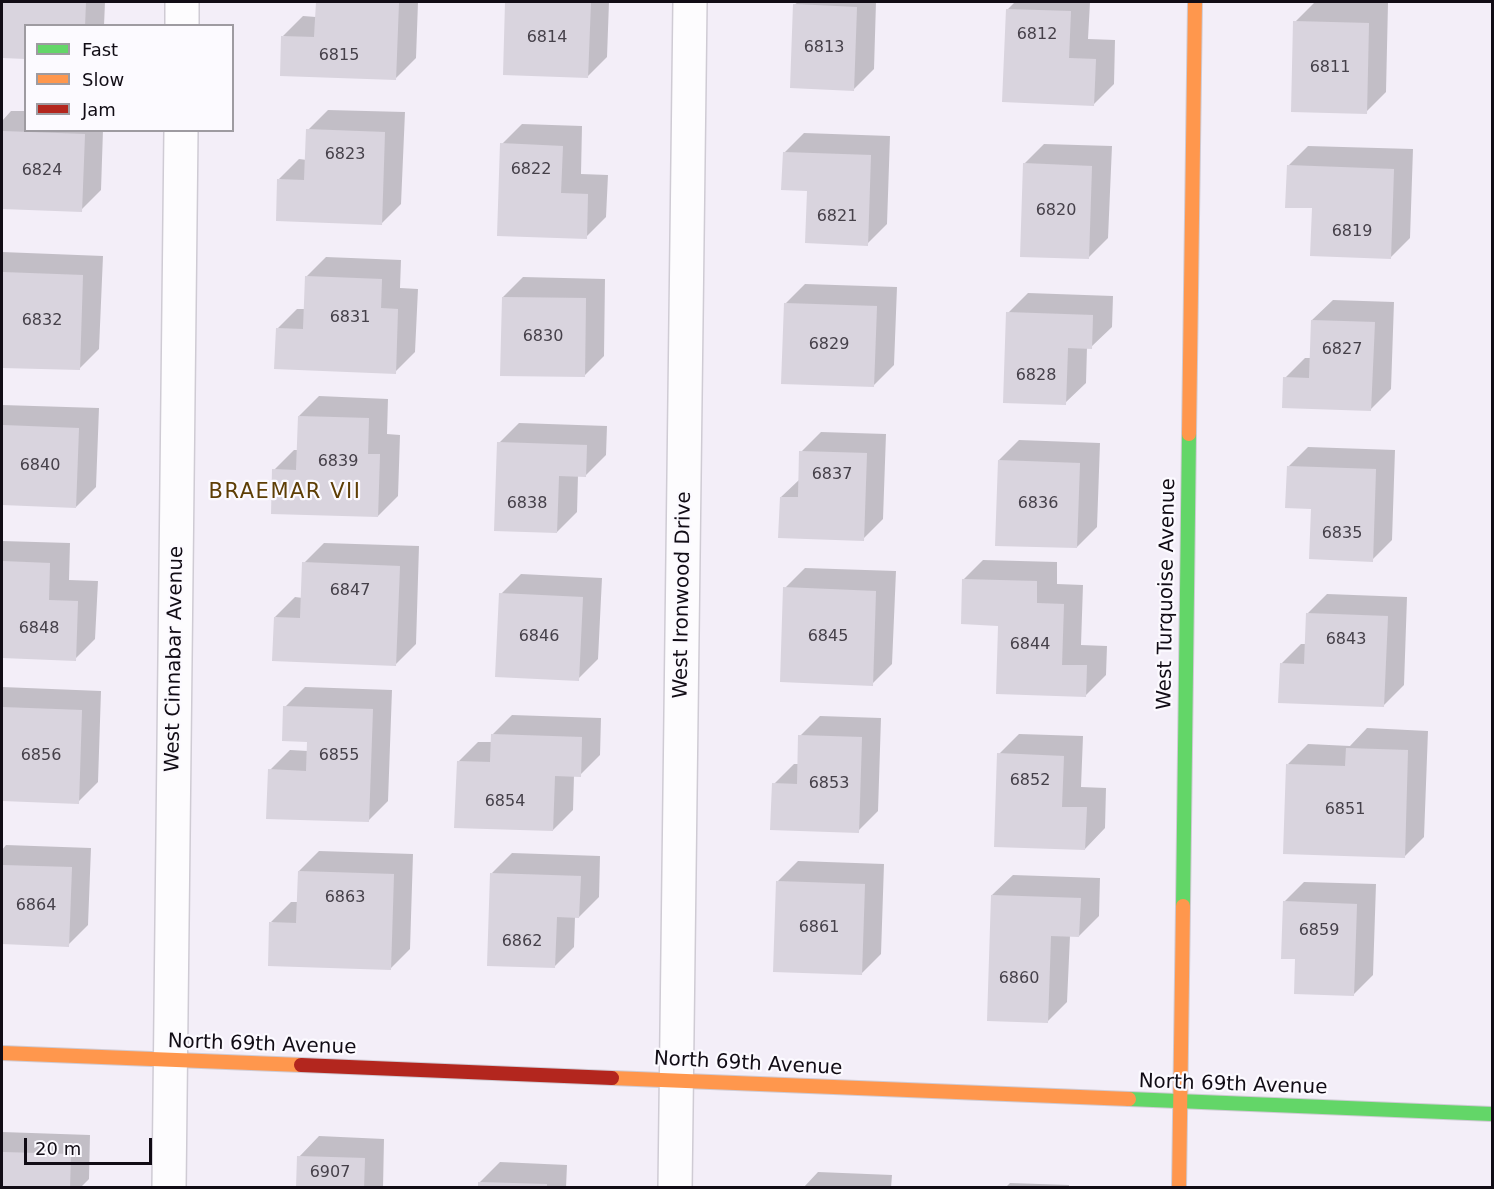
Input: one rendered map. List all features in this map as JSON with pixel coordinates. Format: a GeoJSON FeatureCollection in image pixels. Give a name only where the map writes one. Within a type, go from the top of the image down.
{"type":"FeatureCollection","features":[{"type":"Feature","properties":{"kind":"street"},"geometry":{"type":"LineString","coordinates":[[182,2],[182,24]]}},
{"type":"Feature","properties":{"kind":"street","name":"West Ironwood Drive"},"geometry":{"type":"LineString","coordinates":[[675,1188],[690,2]]}},
{"type":"Feature","properties":{"kind":"street","name":"West Turquoise Avenue"},"geometry":{"type":"LineString","coordinates":[[1179,1188],[1195,2]]}},
{"type":"Feature","properties":{"kind":"street","name":"West Cinnabar Avenue"},"geometry":{"type":"LineString","coordinates":[[169,1188],[180,132]]}},
{"type":"Feature","properties":{"kind":"street","name":"North 69th Avenue"},"geometry":{"type":"LineString","coordinates":[[2,1053],[1492,1114]]}},
{"type":"Feature","properties":{"kind":"building"},"geometry":{"type":"Polygon","coordinates":[[[2,2],[86,2],[85,24],[24,24],[24,59],[2,58],[2,2]]]}},
{"type":"Feature","properties":{"kind":"building"},"geometry":{"type":"Polygon","coordinates":[[[316,2],[399,2],[396,80],[280,76],[281,36],[314,37],[316,2]]]}},
{"type":"Feature","properties":{"kind":"building"},"geometry":{"type":"Polygon","coordinates":[[[505,2],[591,2],[588,78],[503,75],[505,2]]]}},
{"type":"Feature","properties":{"kind":"building"},"geometry":{"type":"Polygon","coordinates":[[[793,4],[857,7],[854,91],[790,88],[793,4]]]}},
{"type":"Feature","properties":{"kind":"building"},"geometry":{"type":"Polygon","coordinates":[[[1006,9],[1071,11],[1069,58],[1096,59],[1094,106],[1002,102],[1006,9]]]}},
{"type":"Feature","properties":{"kind":"building"},"geometry":{"type":"Polygon","coordinates":[[[1293,21],[1369,23],[1367,114],[1291,112],[1293,21]]]}},
{"type":"Feature","properties":{"kind":"building"},"geometry":{"type":"Polygon","coordinates":[[[306,129],[385,132],[382,225],[276,221],[277,179],[304,180],[306,129]]]}},
{"type":"Feature","properties":{"kind":"building"},"geometry":{"type":"Polygon","coordinates":[[[2,131],[85,134],[82,212],[2,209],[2,131]]]}},
{"type":"Feature","properties":{"kind":"building"},"geometry":{"type":"Polygon","coordinates":[[[500,143],[563,146],[561,193],[588,194],[587,239],[497,236],[500,143]]]}},
{"type":"Feature","properties":{"kind":"building"},"geometry":{"type":"Polygon","coordinates":[[[783,152],[871,155],[868,246],[805,243],[807,191],[781,190],[783,152]]]}},
{"type":"Feature","properties":{"kind":"building"},"geometry":{"type":"Polygon","coordinates":[[[1023,163],[1092,166],[1089,259],[1020,257],[1023,163]]]}},
{"type":"Feature","properties":{"kind":"building"},"geometry":{"type":"Polygon","coordinates":[[[1287,165],[1394,169],[1391,259],[1310,256],[1312,208],[1285,208],[1287,165]]]}},
{"type":"Feature","properties":{"kind":"building"},"geometry":{"type":"Polygon","coordinates":[[[2,272],[83,275],[80,370],[2,368],[2,272]]]}},
{"type":"Feature","properties":{"kind":"building"},"geometry":{"type":"Polygon","coordinates":[[[305,276],[382,279],[381,308],[398,309],[396,374],[274,369],[276,328],[303,329],[305,276]]]}},
{"type":"Feature","properties":{"kind":"building"},"geometry":{"type":"Polygon","coordinates":[[[502,297],[586,298],[585,377],[500,376],[502,297]]]}},
{"type":"Feature","properties":{"kind":"building"},"geometry":{"type":"Polygon","coordinates":[[[784,303],[877,306],[874,387],[781,384],[784,303]]]}},
{"type":"Feature","properties":{"kind":"building"},"geometry":{"type":"Polygon","coordinates":[[[1006,312],[1093,315],[1092,349],[1068,348],[1066,405],[1003,403],[1006,312]]]}},
{"type":"Feature","properties":{"kind":"building"},"geometry":{"type":"Polygon","coordinates":[[[1311,320],[1375,322],[1371,411],[1282,408],[1283,377],[1309,378],[1311,320]]]}},
{"type":"Feature","properties":{"kind":"building"},"geometry":{"type":"Polygon","coordinates":[[[298,416],[369,418],[368,454],[380,454],[378,517],[271,514],[272,469],[296,470],[298,416]]]}},
{"type":"Feature","properties":{"kind":"building"},"geometry":{"type":"Polygon","coordinates":[[[2,425],[79,428],[76,508],[2,505],[2,425]]]}},
{"type":"Feature","properties":{"kind":"building"},"geometry":{"type":"Polygon","coordinates":[[[497,442],[587,445],[586,477],[559,476],[557,533],[494,531],[497,442]]]}},
{"type":"Feature","properties":{"kind":"building"},"geometry":{"type":"Polygon","coordinates":[[[799,451],[867,453],[864,541],[778,538],[780,497],[798,497],[799,451]]]}},
{"type":"Feature","properties":{"kind":"building"},"geometry":{"type":"Polygon","coordinates":[[[998,460],[1080,463],[1077,548],[995,546],[998,460]]]}},
{"type":"Feature","properties":{"kind":"building"},"geometry":{"type":"Polygon","coordinates":[[[1287,466],[1376,469],[1373,562],[1309,559],[1311,509],[1285,508],[1287,466]]]}},
{"type":"Feature","properties":{"kind":"building"},"geometry":{"type":"Polygon","coordinates":[[[2,561],[50,563],[49,600],[78,601],[76,661],[2,658],[2,561]]]}},
{"type":"Feature","properties":{"kind":"building"},"geometry":{"type":"Polygon","coordinates":[[[302,562],[400,566],[396,666],[272,661],[274,617],[300,618],[302,562]]]}},
{"type":"Feature","properties":{"kind":"building"},"geometry":{"type":"Polygon","coordinates":[[[962,579],[1037,581],[1037,603],[1064,604],[1062,665],[1087,665],[1086,697],[996,694],[998,626],[961,624],[962,579]]]}},
{"type":"Feature","properties":{"kind":"building"},"geometry":{"type":"Polygon","coordinates":[[[783,587],[876,591],[873,686],[780,682],[783,587]]]}},
{"type":"Feature","properties":{"kind":"building"},"geometry":{"type":"Polygon","coordinates":[[[499,593],[583,597],[579,681],[495,677],[499,593]]]}},
{"type":"Feature","properties":{"kind":"building"},"geometry":{"type":"Polygon","coordinates":[[[1306,613],[1388,616],[1384,707],[1278,703],[1280,663],[1304,664],[1306,613]]]}},
{"type":"Feature","properties":{"kind":"building"},"geometry":{"type":"Polygon","coordinates":[[[283,706],[373,709],[369,822],[266,819],[268,769],[306,771],[307,742],[282,741],[283,706]]]}},
{"type":"Feature","properties":{"kind":"building"},"geometry":{"type":"Polygon","coordinates":[[[2,707],[82,710],[79,804],[2,801],[2,707]]]}},
{"type":"Feature","properties":{"kind":"building"},"geometry":{"type":"Polygon","coordinates":[[[491,734],[582,737],[581,777],[555,776],[553,831],[454,828],[457,761],[490,762],[491,734]]]}},
{"type":"Feature","properties":{"kind":"building"},"geometry":{"type":"Polygon","coordinates":[[[798,735],[862,737],[859,833],[770,830],[772,783],[797,784],[798,735]]]}},
{"type":"Feature","properties":{"kind":"building"},"geometry":{"type":"Polygon","coordinates":[[[1346,748],[1408,750],[1405,858],[1283,854],[1286,764],[1345,766],[1346,748]]]}},
{"type":"Feature","properties":{"kind":"building"},"geometry":{"type":"Polygon","coordinates":[[[997,753],[1064,756],[1062,807],[1087,807],[1085,850],[994,847],[997,753]]]}},
{"type":"Feature","properties":{"kind":"building"},"geometry":{"type":"Polygon","coordinates":[[[2,865],[72,867],[69,947],[2,944],[2,865]]]}},
{"type":"Feature","properties":{"kind":"building"},"geometry":{"type":"Polygon","coordinates":[[[298,871],[394,874],[391,970],[268,966],[269,922],[296,923],[298,871]]]}},
{"type":"Feature","properties":{"kind":"building"},"geometry":{"type":"Polygon","coordinates":[[[490,873],[581,876],[579,918],[557,917],[555,968],[487,966],[490,873]]]}},
{"type":"Feature","properties":{"kind":"building"},"geometry":{"type":"Polygon","coordinates":[[[776,881],[865,884],[862,975],[773,972],[776,881]]]}},
{"type":"Feature","properties":{"kind":"building"},"geometry":{"type":"Polygon","coordinates":[[[991,895],[1081,898],[1079,937],[1051,936],[1048,1023],[987,1021],[991,895]]]}},
{"type":"Feature","properties":{"kind":"building"},"geometry":{"type":"Polygon","coordinates":[[[1283,901],[1357,904],[1354,996],[1294,994],[1295,959],[1281,959],[1283,901]]]}},
{"type":"Feature","properties":{"kind":"building"},"geometry":{"type":"Polygon","coordinates":[[[2,1152],[71,1154],[70,1188],[2,1188],[2,1152]]]}},
{"type":"Feature","properties":{"kind":"building"},"geometry":{"type":"Polygon","coordinates":[[[297,1156],[365,1158],[364,1188],[296,1188],[297,1156]]]}},
{"type":"Feature","properties":{"kind":"building"},"geometry":{"type":"Polygon","coordinates":[[[478,1182],[547,1184],[547,1188],[478,1188],[478,1182]]]}},
{"type":"Feature","properties":{"kind":"traffic: fast"},"geometry":{"type":"LineString","coordinates":[[1183,906],[1189,434]]}},
{"type":"Feature","properties":{"kind":"traffic: fast"},"geometry":{"type":"LineString","coordinates":[[1129,1099],[1492,1114]]}},
{"type":"Feature","properties":{"kind":"traffic: slow"},"geometry":{"type":"LineString","coordinates":[[1189,434],[1195,2]]}},
{"type":"Feature","properties":{"kind":"traffic: slow"},"geometry":{"type":"LineString","coordinates":[[1179,1188],[1183,906]]}},
{"type":"Feature","properties":{"kind":"traffic: slow"},"geometry":{"type":"LineString","coordinates":[[2,1053],[301,1065]]}},
{"type":"Feature","properties":{"kind":"traffic: slow"},"geometry":{"type":"LineString","coordinates":[[612,1078],[1129,1099]]}},
{"type":"Feature","properties":{"kind":"traffic: jam"},"geometry":{"type":"LineString","coordinates":[[301,1065],[612,1078]]}},
{"type":"Feature","properties":{"kind":"district","name":"BRAEMAR VII"},"geometry":{"type":"Point","coordinates":[285,493]}}]}
